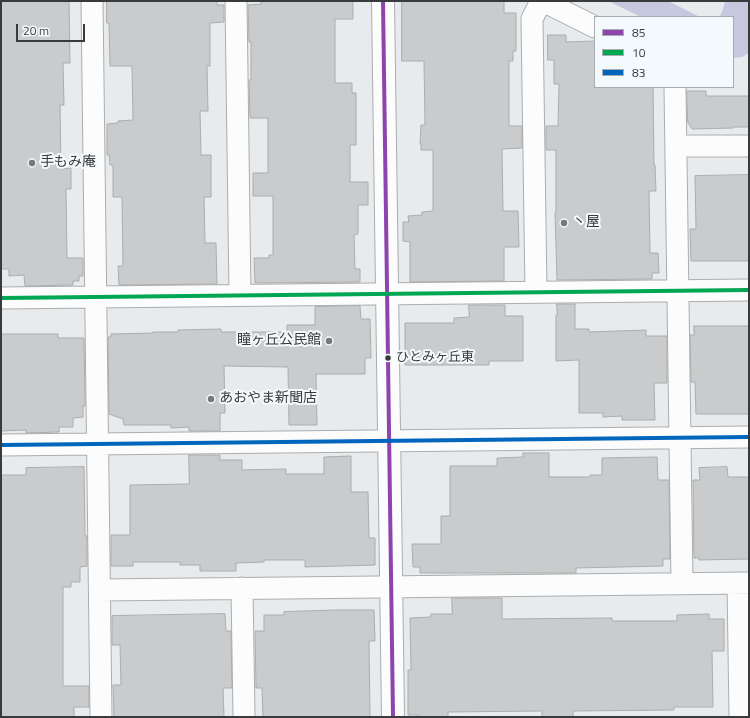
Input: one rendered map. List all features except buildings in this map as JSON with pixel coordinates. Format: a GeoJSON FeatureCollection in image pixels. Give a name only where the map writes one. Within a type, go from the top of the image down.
{"type":"FeatureCollection","features":[{"type":"Feature","properties":{"kind":"street"},"geometry":{"type":"LineString","coordinates":[[92,1],[102,717]]}},
{"type":"Feature","properties":{"kind":"street"},"geometry":{"type":"LineString","coordinates":[[236,1],[240,295]]}},
{"type":"Feature","properties":{"kind":"street"},"geometry":{"type":"LineString","coordinates":[[383,1],[393,717]]}},
{"type":"Feature","properties":{"kind":"street"},"geometry":{"type":"LineString","coordinates":[[536,292],[532,19],[542,1],[594,27]]}},
{"type":"Feature","properties":{"kind":"street"},"geometry":{"type":"LineString","coordinates":[[675,88],[682,583]]}},
{"type":"Feature","properties":{"kind":"street"},"geometry":{"type":"LineString","coordinates":[[677,146],[749,146]]}},
{"type":"Feature","properties":{"kind":"street"},"geometry":{"type":"LineString","coordinates":[[1,298],[749,290]]}},
{"type":"Feature","properties":{"kind":"street"},"geometry":{"type":"LineString","coordinates":[[1,445],[749,437]]}},
{"type":"Feature","properties":{"kind":"street"},"geometry":{"type":"LineString","coordinates":[[100,590],[743,583],[740,717]]}},
{"type":"Feature","properties":{"kind":"street"},"geometry":{"type":"LineString","coordinates":[[242,588],[244,717]]}},
{"type":"Feature","properties":{"kind":"shaded area"},"geometry":{"type":"Polygon","coordinates":[[[608,1],[668,1],[698,16],[639,16],[608,1]]]}},
{"type":"Feature","properties":{"kind":"shaded area"},"geometry":{"type":"Polygon","coordinates":[[[725,1],[749,1],[749,53],[742,57],[734,58],[734,16],[720,16],[725,1]]]}},
{"type":"Feature","properties":{"kind":"transit line","name":"85"},"geometry":{"type":"LineString","coordinates":[[383,1],[393,717]]}},
{"type":"Feature","properties":{"kind":"transit line","name":"10"},"geometry":{"type":"LineString","coordinates":[[1,298],[749,290]]}},
{"type":"Feature","properties":{"kind":"transit line","name":"83"},"geometry":{"type":"LineString","coordinates":[[1,445],[749,437]]}},
{"type":"Feature","properties":{"kind":"place","name":"手もみ庵"},"geometry":{"type":"Point","coordinates":[32,163]}},
{"type":"Feature","properties":{"kind":"place","name":"丶屋"},"geometry":{"type":"Point","coordinates":[564,223]}},
{"type":"Feature","properties":{"kind":"place","name":"瞳ヶ丘公民館"},"geometry":{"type":"Point","coordinates":[329,341]}},
{"type":"Feature","properties":{"kind":"place","name":"ひとみヶ丘東"},"geometry":{"type":"Point","coordinates":[388,358]}},
{"type":"Feature","properties":{"kind":"place","name":"あおやま新聞店"},"geometry":{"type":"Point","coordinates":[211,399]}}]}
